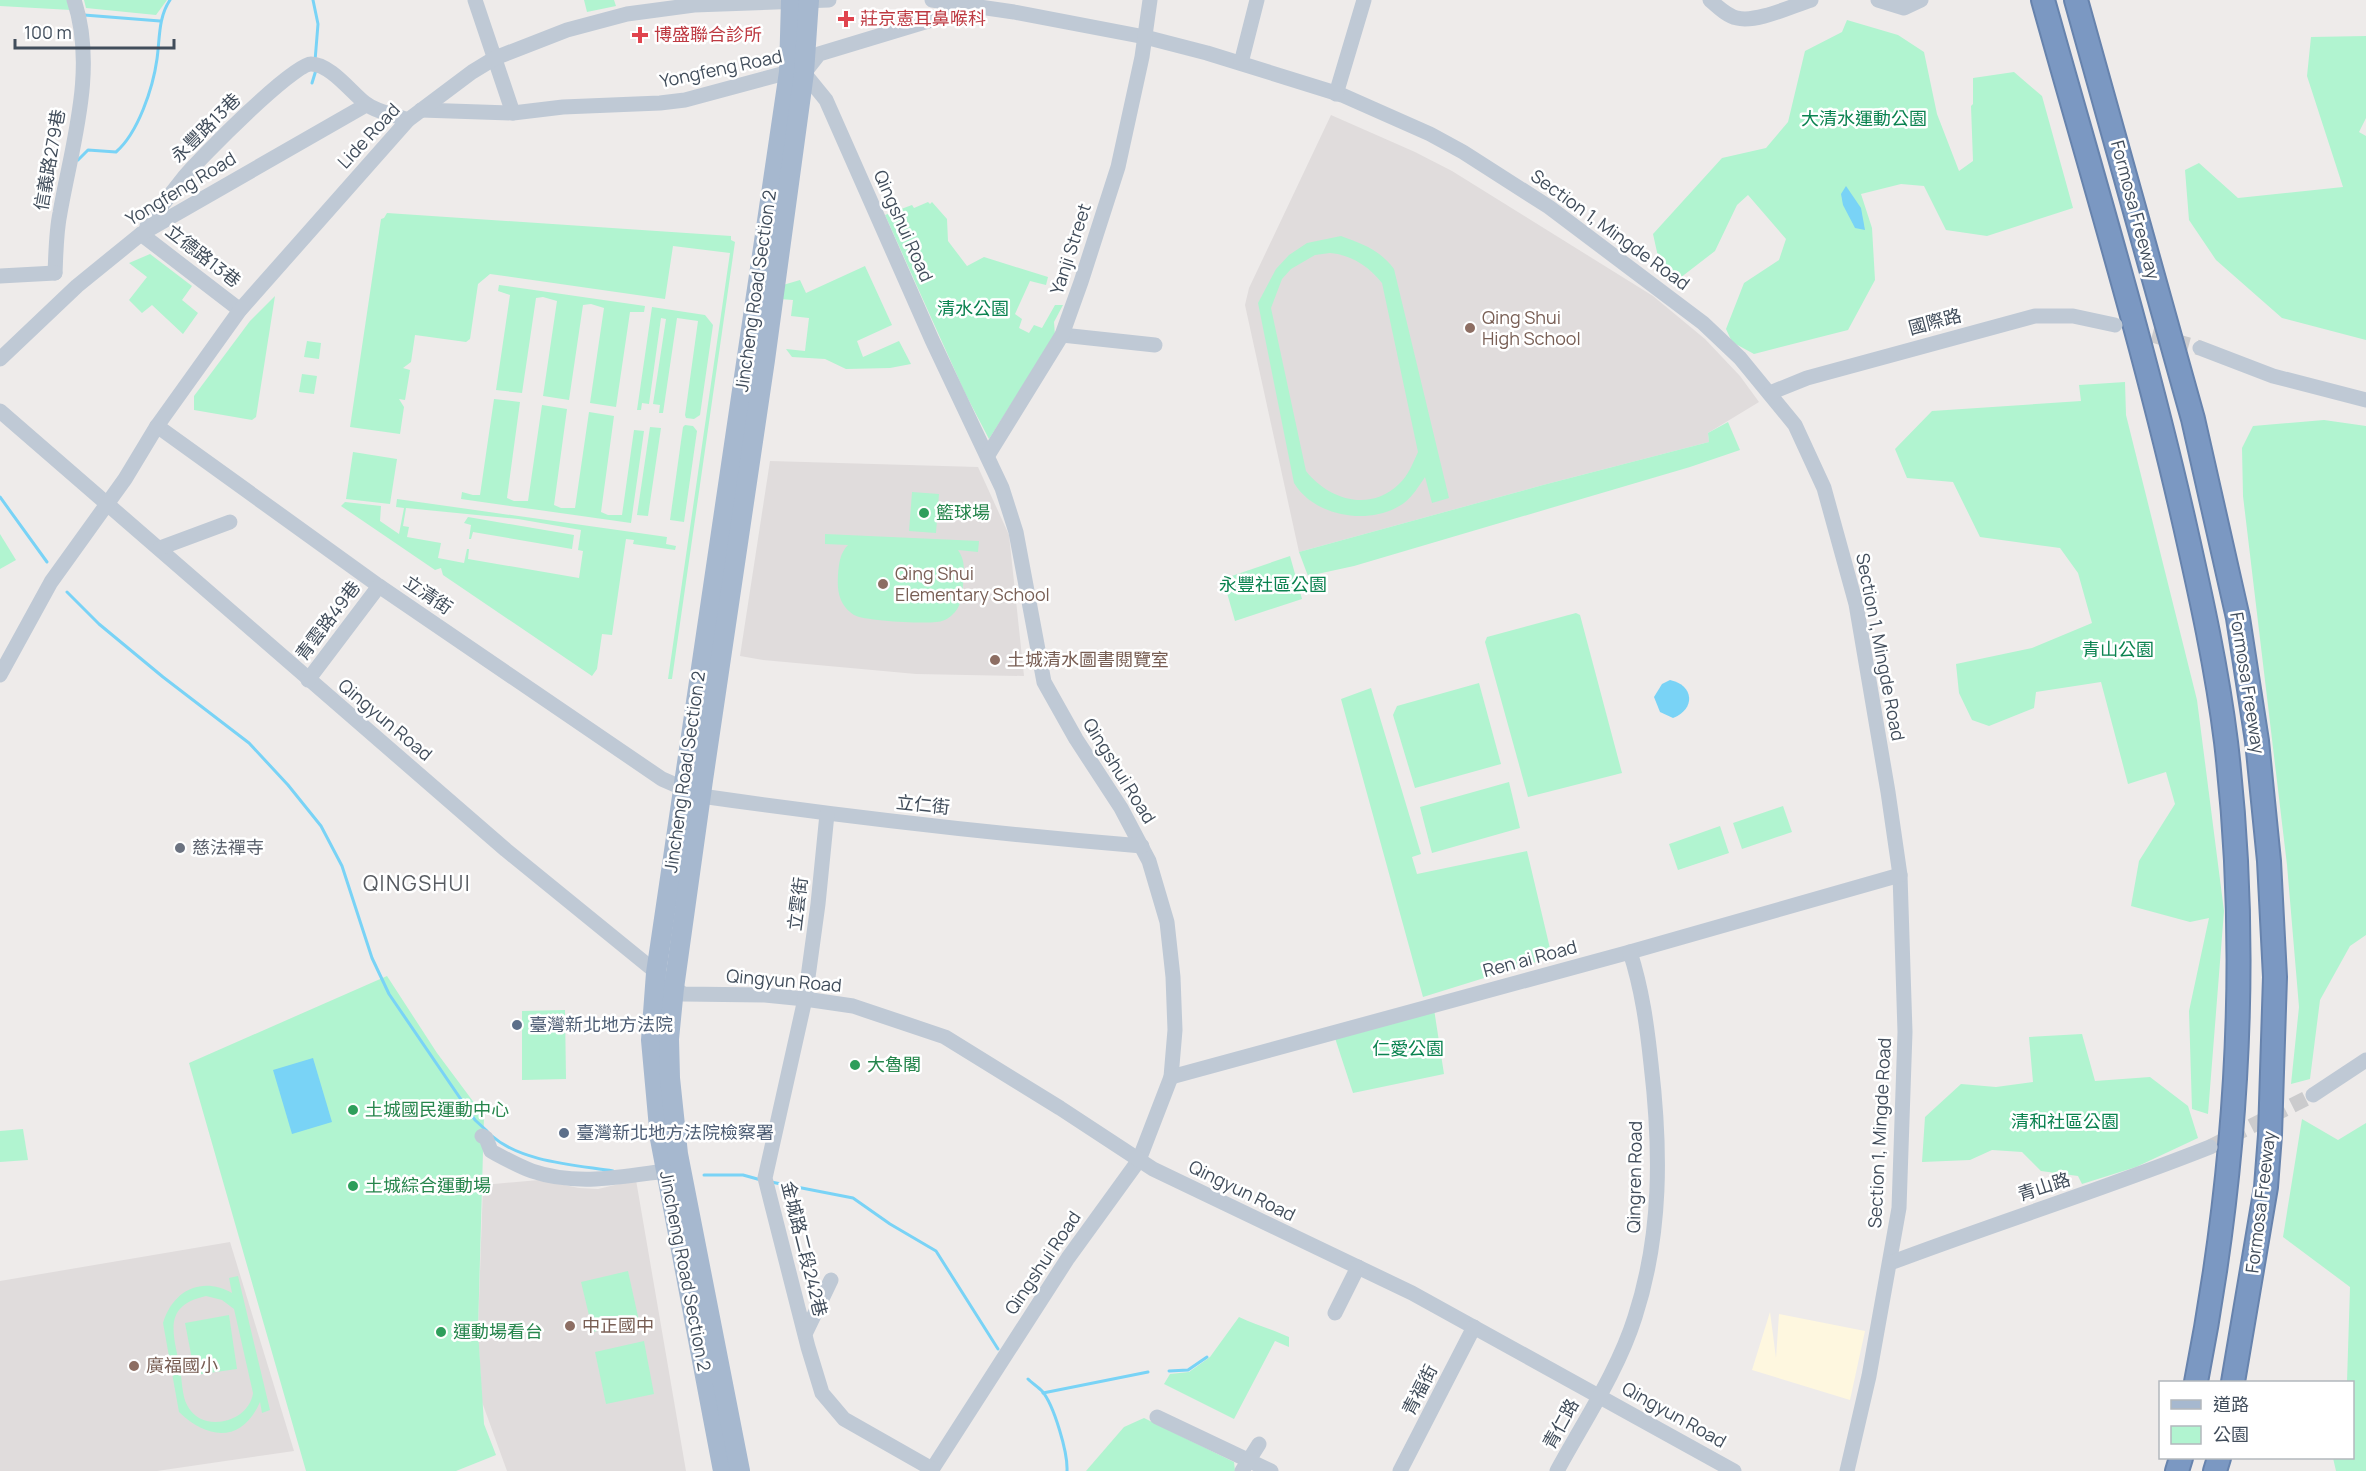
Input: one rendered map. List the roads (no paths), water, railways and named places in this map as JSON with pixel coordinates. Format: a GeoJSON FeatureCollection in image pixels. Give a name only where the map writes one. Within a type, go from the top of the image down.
{"type":"FeatureCollection","features":[{"type":"Feature","properties":{"kind":"highway","name":"Formosa Freeway"},"geometry":{"type":"LineString","coordinates":[[2043,0],[2164,430],[2207,621],[2225,739],[2235,858],[2239,976],[2233,1121],[2220,1242],[2196,1381]]}},
{"type":"Feature","properties":{"kind":"highway","name":"Formosa Freeway"},"geometry":{"type":"LineString","coordinates":[[2076,0],[2193,419],[2238,618],[2257,741],[2269,861],[2275,977],[2270,1134],[2266,1187],[2233,1381]]}},
{"type":"Feature","properties":{"kind":"main road","name":"Jincheng Road Section 2"},"geometry":{"type":"LineString","coordinates":[[723,1471],[665,1170],[653,1081],[651,1040],[656,973],[692,792],[765,360],[796,73],[800,0]]}},
{"type":"Feature","properties":{"kind":"main road","name":"Jincheng Road Section 2"},"geometry":{"type":"LineString","coordinates":[[692,792],[669,1039],[678,1154],[740,1471]]}},
{"type":"Feature","properties":{"kind":"street","name":"信義路279巷"},"geometry":{"type":"LineString","coordinates":[[55,273],[59,217],[75,141],[83,81],[81,19],[75,0]]}},
{"type":"Feature","properties":{"kind":"street"},"geometry":{"type":"LineString","coordinates":[[476,0],[513,113]]}},
{"type":"Feature","properties":{"kind":"street"},"geometry":{"type":"LineString","coordinates":[[800,0],[829,0]]}},
{"type":"Feature","properties":{"kind":"street","name":"Lide Road"},"geometry":{"type":"LineString","coordinates":[[108,503],[157,426],[240,310],[408,120],[472,72],[495,58],[551,35],[627,14],[694,2],[800,0]]}},
{"type":"Feature","properties":{"kind":"street","name":"Section 1, Mingde Road"},"geometry":{"type":"LineString","coordinates":[[932,0],[1014,12],[1145,37],[1241,63],[1336,93],[1430,134],[1463,152],[1549,207],[1703,322],[1740,358],[1795,425],[1824,488],[1856,604],[1900,875],[1905,1032],[1899,1208],[1869,1376],[1847,1471]]}},
{"type":"Feature","properties":{"kind":"street"},"geometry":{"type":"LineString","coordinates":[[1014,12],[1028,0]]}},
{"type":"Feature","properties":{"kind":"street","name":"Yanji Street"},"geometry":{"type":"LineString","coordinates":[[988,454],[1062,335],[1082,282],[1118,167],[1145,37],[1150,0]]}},
{"type":"Feature","properties":{"kind":"street"},"geometry":{"type":"LineString","coordinates":[[1241,63],[1257,0]]}},
{"type":"Feature","properties":{"kind":"street"},"geometry":{"type":"LineString","coordinates":[[1336,93],[1364,0]]}},
{"type":"Feature","properties":{"kind":"street"},"geometry":{"type":"LineString","coordinates":[[1710,0],[1724,12],[1736,18],[1749,20],[1811,0]]}},
{"type":"Feature","properties":{"kind":"street"},"geometry":{"type":"LineString","coordinates":[[1878,0],[1904,8],[1921,0]]}},
{"type":"Feature","properties":{"kind":"street","name":"Yongfeng Road"},"geometry":{"type":"LineString","coordinates":[[422,110],[513,113],[563,107],[685,100],[796,73],[819,54],[978,6]]}},
{"type":"Feature","properties":{"kind":"street","name":"永豐路13巷"},"geometry":{"type":"LineString","coordinates":[[141,234],[187,174],[280,82],[300,67],[310,64],[321,66],[349,87],[366,105]]}},
{"type":"Feature","properties":{"kind":"street","name":"Qingshui Road"},"geometry":{"type":"LineString","coordinates":[[796,73],[826,100],[932,340],[988,454],[1016,532],[1044,682],[1052,700],[1121,808],[1142,846],[1156,881],[1167,922],[1170,951],[1175,1030],[1171,1077],[1139,1160],[1068,1258],[931,1470]]}},
{"type":"Feature","properties":{"kind":"street"},"geometry":{"type":"LineString","coordinates":[[366,105],[408,120]]}},
{"type":"Feature","properties":{"kind":"street","name":"Yongfeng Road"},"geometry":{"type":"LineString","coordinates":[[0,359],[77,286],[141,234],[366,105]]}},
{"type":"Feature","properties":{"kind":"street","name":"立德路13巷"},"geometry":{"type":"LineString","coordinates":[[141,234],[240,310]]}},
{"type":"Feature","properties":{"kind":"street"},"geometry":{"type":"LineString","coordinates":[[0,276],[55,273],[77,286]]}},
{"type":"Feature","properties":{"kind":"street","name":"國際路"},"geometry":{"type":"LineString","coordinates":[[1770,393],[1807,378],[2035,316],[2073,316],[2115,325]]}},
{"type":"Feature","properties":{"kind":"street"},"geometry":{"type":"LineString","coordinates":[[1062,335],[1155,345]]}},
{"type":"Feature","properties":{"kind":"street"},"geometry":{"type":"LineString","coordinates":[[2200,348],[2273,376],[2366,400]]}},
{"type":"Feature","properties":{"kind":"street","name":"Qingyun Road"},"geometry":{"type":"LineString","coordinates":[[0,411],[506,850],[682,994],[765,995],[853,1006],[945,1036],[1060,1107],[1153,1170],[1412,1293],[1734,1471]]}},
{"type":"Feature","properties":{"kind":"street","name":"立清街"},"geometry":{"type":"LineString","coordinates":[[157,426],[379,586],[662,779],[692,792]]}},
{"type":"Feature","properties":{"kind":"street"},"geometry":{"type":"LineString","coordinates":[[0,675],[51,582],[108,503]]}},
{"type":"Feature","properties":{"kind":"street"},"geometry":{"type":"LineString","coordinates":[[160,548],[230,522]]}},
{"type":"Feature","properties":{"kind":"street","name":"青雲路49巷"},"geometry":{"type":"LineString","coordinates":[[308,680],[379,586]]}},
{"type":"Feature","properties":{"kind":"street","name":"立仁街"},"geometry":{"type":"LineString","coordinates":[[692,792],[827,814],[1006,834],[1142,846]]}},
{"type":"Feature","properties":{"kind":"street","name":"立雲街"},"geometry":{"type":"LineString","coordinates":[[805,999],[827,814]]}},
{"type":"Feature","properties":{"kind":"street","name":"Ren ai Road"},"geometry":{"type":"LineString","coordinates":[[1171,1077],[1630,952],[1900,875]]}},
{"type":"Feature","properties":{"kind":"street","name":"Qingren Road"},"geometry":{"type":"LineString","coordinates":[[1599,1396],[1635,1319],[1645,1284],[1653,1244],[1659,1166],[1644,1005],[1630,952]]}},
{"type":"Feature","properties":{"kind":"street","name":"金城路二段242巷"},"geometry":{"type":"LineString","coordinates":[[805,999],[765,1178],[808,1347],[822,1393],[844,1419],[931,1470]]}},
{"type":"Feature","properties":{"kind":"street"},"geometry":{"type":"LineString","coordinates":[[2313,1095],[2366,1060]]}},
{"type":"Feature","properties":{"kind":"street"},"geometry":{"type":"LineString","coordinates":[[482,1136],[486,1138],[490,1151],[531,1171],[549,1175],[589,1180],[665,1170]]}},
{"type":"Feature","properties":{"kind":"street","name":"青山路"},"geometry":{"type":"LineString","coordinates":[[1890,1263],[2097,1190],[2210,1147]]}},
{"type":"Feature","properties":{"kind":"street"},"geometry":{"type":"LineString","coordinates":[[1335,1313],[1358,1267]]}},
{"type":"Feature","properties":{"kind":"street"},"geometry":{"type":"LineString","coordinates":[[806,1332],[831,1280]]}},
{"type":"Feature","properties":{"kind":"street","name":"青福街"},"geometry":{"type":"LineString","coordinates":[[1400,1471],[1474,1327]]}},
{"type":"Feature","properties":{"kind":"street","name":"青仁路"},"geometry":{"type":"LineString","coordinates":[[1557,1471],[1599,1396]]}},
{"type":"Feature","properties":{"kind":"street"},"geometry":{"type":"LineString","coordinates":[[1157,1417],[1246,1466],[1271,1471]]}},
{"type":"Feature","properties":{"kind":"street"},"geometry":{"type":"LineString","coordinates":[[1246,1466],[1259,1444]]}},
{"type":"Feature","properties":{"kind":"water"},"geometry":{"type":"Polygon","coordinates":[[[1846,186],[1861,208],[1865,230],[1855,228],[1843,205],[1841,194],[1846,186]]]}},
{"type":"Feature","properties":{"kind":"water"},"geometry":{"type":"Polygon","coordinates":[[[1670,680],[1684,687],[1689,697],[1686,709],[1673,718],[1660,712],[1654,697],[1662,684],[1670,680]]]}},
{"type":"Feature","properties":{"kind":"water"},"geometry":{"type":"Polygon","coordinates":[[[313,1058],[332,1122],[292,1134],[273,1070],[313,1058]]]}},
{"type":"Feature","properties":{"kind":"waterway"},"geometry":{"type":"LineString","coordinates":[[78,160],[88,150],[116,152],[138,122],[152,83],[161,21],[170,0]]}},
{"type":"Feature","properties":{"kind":"waterway"},"geometry":{"type":"LineString","coordinates":[[313,0],[318,24],[315,61]]}},
{"type":"Feature","properties":{"kind":"waterway"},"geometry":{"type":"LineString","coordinates":[[84,15],[160,21]]}},
{"type":"Feature","properties":{"kind":"waterway"},"geometry":{"type":"LineString","coordinates":[[312,83],[316,70]]}},
{"type":"Feature","properties":{"kind":"waterway"},"geometry":{"type":"LineString","coordinates":[[0,497],[47,562]]}},
{"type":"Feature","properties":{"kind":"waterway"},"geometry":{"type":"LineString","coordinates":[[67,592],[99,624],[249,743],[288,785],[321,826],[342,866],[372,958],[389,994],[475,1120],[487,1131]]}},
{"type":"Feature","properties":{"kind":"waterway"},"geometry":{"type":"LineString","coordinates":[[492,1136],[504,1145],[533,1157],[613,1171]]}},
{"type":"Feature","properties":{"kind":"waterway"},"geometry":{"type":"LineString","coordinates":[[704,1175],[743,1175],[761,1180]]}},
{"type":"Feature","properties":{"kind":"waterway"},"geometry":{"type":"LineString","coordinates":[[771,1182],[853,1198],[890,1224],[936,1251],[998,1349]]}},
{"type":"Feature","properties":{"kind":"waterway"},"geometry":{"type":"LineString","coordinates":[[1169,1371],[1188,1370],[1207,1357]]}},
{"type":"Feature","properties":{"kind":"waterway"},"geometry":{"type":"LineString","coordinates":[[1043,1393],[1148,1372]]}},
{"type":"Feature","properties":{"kind":"waterway"},"geometry":{"type":"LineString","coordinates":[[1028,1379],[1042,1391],[1051,1407],[1063,1441],[1067,1471]]}},
{"type":"Feature","properties":{"kind":"tunnel"},"geometry":{"type":"LineString","coordinates":[[2130,329],[2200,348]]}},
{"type":"Feature","properties":{"kind":"tunnel"},"geometry":{"type":"LineString","coordinates":[[2210,1147],[2313,1095]]}},
{"type":"Feature","properties":{"kind":"place","name":"莊京憲耳鼻喉科"},"geometry":{"type":"Point","coordinates":[846,19]}},
{"type":"Feature","properties":{"kind":"place","name":"博盛聯合診所"},"geometry":{"type":"Point","coordinates":[640,35]}},
{"type":"Feature","properties":{"kind":"place","name":"Qing Shui High School"},"geometry":{"type":"Point","coordinates":[1470,328]}},
{"type":"Feature","properties":{"kind":"place","name":"籃球場"},"geometry":{"type":"Point","coordinates":[924,513]}},
{"type":"Feature","properties":{"kind":"place","name":"Qing Shui Elementary School"},"geometry":{"type":"Point","coordinates":[883,584]}},
{"type":"Feature","properties":{"kind":"place","name":"土城清水圖書閱覽室"},"geometry":{"type":"Point","coordinates":[995,660]}},
{"type":"Feature","properties":{"kind":"place","name":"慈法禪寺"},"geometry":{"type":"Point","coordinates":[180,848]}},
{"type":"Feature","properties":{"kind":"place","name":"臺灣新北地方法院"},"geometry":{"type":"Point","coordinates":[517,1025]}},
{"type":"Feature","properties":{"kind":"place","name":"大魯閣"},"geometry":{"type":"Point","coordinates":[855,1065]}},
{"type":"Feature","properties":{"kind":"place","name":"土城國民運動中心"},"geometry":{"type":"Point","coordinates":[353,1110]}},
{"type":"Feature","properties":{"kind":"place","name":"臺灣新北地方法院檢察署"},"geometry":{"type":"Point","coordinates":[564,1133]}},
{"type":"Feature","properties":{"kind":"place","name":"土城綜合運動場"},"geometry":{"type":"Point","coordinates":[353,1186]}},
{"type":"Feature","properties":{"kind":"place","name":"中正國中"},"geometry":{"type":"Point","coordinates":[570,1326]}},
{"type":"Feature","properties":{"kind":"place","name":"運動場看台"},"geometry":{"type":"Point","coordinates":[441,1332]}},
{"type":"Feature","properties":{"kind":"place","name":"廣福國小"},"geometry":{"type":"Point","coordinates":[134,1366]}},
{"type":"Feature","properties":{"kind":"district","name":"QINGSHUI"},"geometry":{"type":"Point","coordinates":[417,884]}},
{"type":"Feature","properties":{"kind":"park label","name":"大清水運動公園"},"geometry":{"type":"Point","coordinates":[1864,119]}},
{"type":"Feature","properties":{"kind":"park label","name":"清水公園"},"geometry":{"type":"Point","coordinates":[973,309]}},
{"type":"Feature","properties":{"kind":"park label","name":"永豐社區公園"},"geometry":{"type":"Point","coordinates":[1273,585]}},
{"type":"Feature","properties":{"kind":"park label","name":"青山公園"},"geometry":{"type":"Point","coordinates":[2118,650]}},
{"type":"Feature","properties":{"kind":"park label","name":"仁愛公園"},"geometry":{"type":"Point","coordinates":[1408,1049]}},
{"type":"Feature","properties":{"kind":"park label","name":"清和社區公園"},"geometry":{"type":"Point","coordinates":[2065,1122]}}]}
